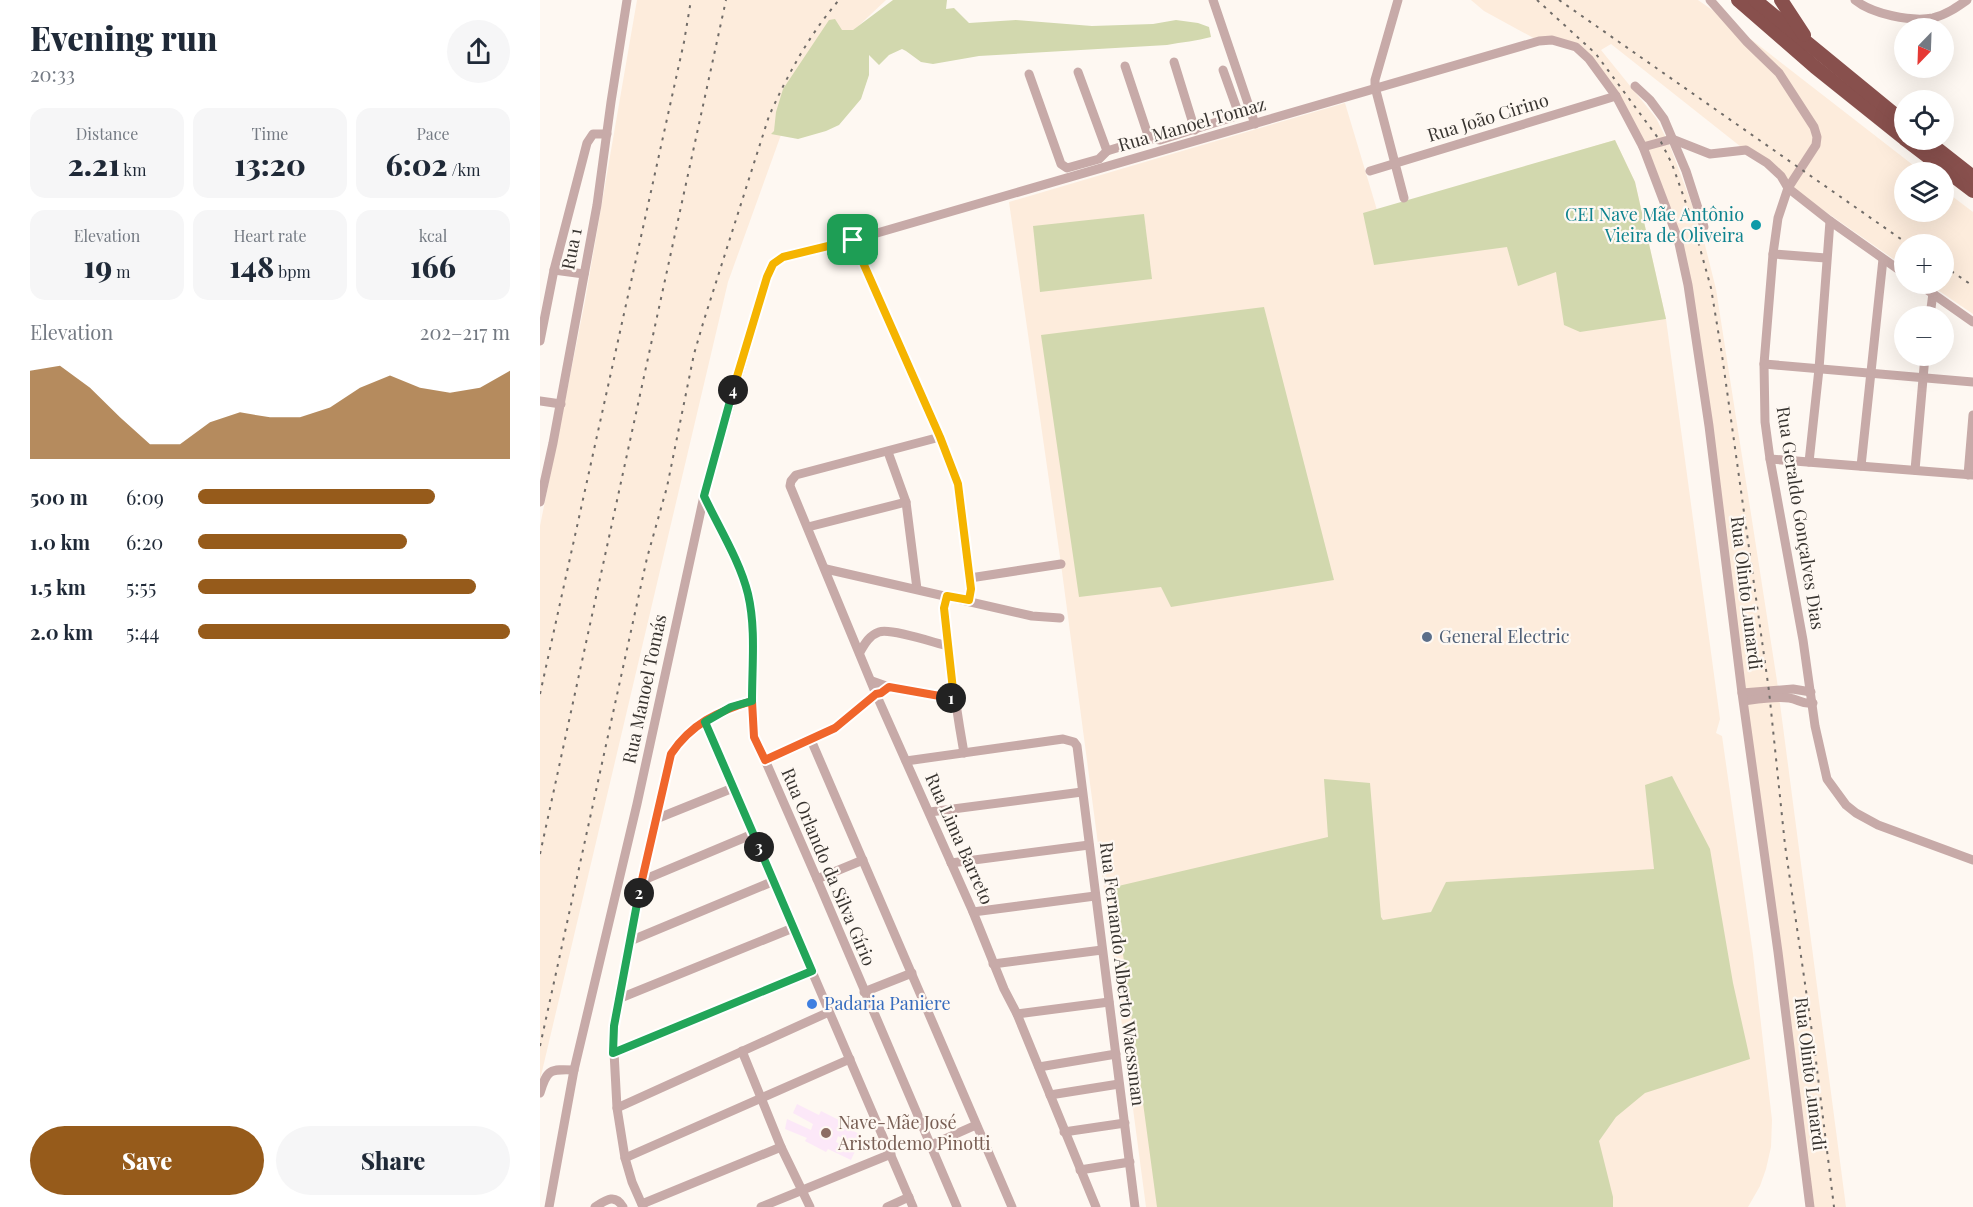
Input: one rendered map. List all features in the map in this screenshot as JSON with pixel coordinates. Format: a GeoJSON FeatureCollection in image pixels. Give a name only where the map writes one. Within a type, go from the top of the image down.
{"type":"FeatureCollection","features":[{"type":"Feature","properties":{"kind":"highway"},"geometry":{"type":"LineString","coordinates":[[1738,0],[1807,61],[1894,130]]}},
{"type":"Feature","properties":{"kind":"highway"},"geometry":{"type":"LineString","coordinates":[[1755,0],[1894,114]]}},
{"type":"Feature","properties":{"kind":"highway"},"geometry":{"type":"LineString","coordinates":[[1781,0],[1823,57]]}},
{"type":"Feature","properties":{"kind":"highway"},"geometry":{"type":"LineString","coordinates":[[1919,150],[1973,191]]}},
{"type":"Feature","properties":{"kind":"highway"},"geometry":{"type":"LineString","coordinates":[[1939,150],[1973,177]]}},
{"type":"Feature","properties":{"kind":"street","name":"Rua 1"},"geometry":{"type":"LineString","coordinates":[[540,502],[561,404],[597,205],[627,0]]}},
{"type":"Feature","properties":{"kind":"street"},"geometry":{"type":"LineString","coordinates":[[1214,0],[1255,124]]}},
{"type":"Feature","properties":{"kind":"street"},"geometry":{"type":"LineString","coordinates":[[1398,0],[1375,87],[1404,198]]}},
{"type":"Feature","properties":{"kind":"street","name":"Rua Geraldo Gonçalves Dias"},"geometry":{"type":"LineString","coordinates":[[1710,0],[1747,42],[1779,73],[1814,127],[1817,137],[1816,146],[1788,188],[1778,218],[1764,364],[1770,459],[1808,675],[1806,691],[1800,698],[1815,726]]}},
{"type":"Feature","properties":{"kind":"street"},"geometry":{"type":"LineString","coordinates":[[1855,0],[1874,10],[1909,19],[1933,18],[1953,4],[1967,0]]}},
{"type":"Feature","properties":{"kind":"street","name":"Rua Olinto Lunardi"},"geometry":{"type":"LineString","coordinates":[[1539,41],[1552,40],[1576,47],[1589,59],[1616,96],[1643,147],[1678,239],[1688,285],[1709,426],[1810,1207]]}},
{"type":"Feature","properties":{"kind":"street","name":"Rua Manoel Tomaz"},"geometry":{"type":"LineString","coordinates":[[853,240],[1539,41]]}},
{"type":"Feature","properties":{"kind":"street"},"geometry":{"type":"LineString","coordinates":[[1174,62],[1195,130]]}},
{"type":"Feature","properties":{"kind":"street"},"geometry":{"type":"LineString","coordinates":[[1125,66],[1149,138]]}},
{"type":"Feature","properties":{"kind":"street"},"geometry":{"type":"LineString","coordinates":[[1029,74],[1063,166],[1067,168],[1099,159],[1107,151],[1149,138],[1160,140],[1236,115],[1237,110],[1223,70]]}},
{"type":"Feature","properties":{"kind":"street"},"geometry":{"type":"LineString","coordinates":[[1078,72],[1107,151]]}},
{"type":"Feature","properties":{"kind":"street"},"geometry":{"type":"LineString","coordinates":[[1635,86],[1664,118],[1686,171],[1704,227]]}},
{"type":"Feature","properties":{"kind":"street","name":"Rua João Cirino"},"geometry":{"type":"LineString","coordinates":[[1370,171],[1616,96]]}},
{"type":"Feature","properties":{"kind":"street"},"geometry":{"type":"LineString","coordinates":[[540,341],[554,270],[587,143],[593,134],[607,134]]}},
{"type":"Feature","properties":{"kind":"street"},"geometry":{"type":"LineString","coordinates":[[1643,147],[1672,139],[1710,154],[1746,150],[1781,176],[1788,188],[1830,221],[1894,266]]}},
{"type":"Feature","properties":{"kind":"street"},"geometry":{"type":"LineString","coordinates":[[1138,142],[1142,156]]}},
{"type":"Feature","properties":{"kind":"street"},"geometry":{"type":"LineString","coordinates":[[1809,462],[1819,369],[1830,221]]}},
{"type":"Feature","properties":{"kind":"street"},"geometry":{"type":"LineString","coordinates":[[853,240],[940,437],[958,484],[970,578],[969,600]]}},
{"type":"Feature","properties":{"kind":"street","name":"Rua Manoel Tomás"},"geometry":{"type":"LineString","coordinates":[[549,1207],[574,1070],[638,804],[704,496],[767,277],[773,264],[783,257],[853,240]]}},
{"type":"Feature","properties":{"kind":"street"},"geometry":{"type":"LineString","coordinates":[[1773,254],[1826,258]]}},
{"type":"Feature","properties":{"kind":"street"},"geometry":{"type":"LineString","coordinates":[[1861,466],[1883,258]]}},
{"type":"Feature","properties":{"kind":"street"},"geometry":{"type":"LineString","coordinates":[[554,270],[584,274]]}},
{"type":"Feature","properties":{"kind":"street"},"geometry":{"type":"LineString","coordinates":[[1934,294],[1973,322]]}},
{"type":"Feature","properties":{"kind":"street"},"geometry":{"type":"LineString","coordinates":[[1764,364],[1973,382]]}},
{"type":"Feature","properties":{"kind":"street"},"geometry":{"type":"LineString","coordinates":[[1915,470],[1924,366]]}},
{"type":"Feature","properties":{"kind":"street"},"geometry":{"type":"LineString","coordinates":[[540,400],[561,404]]}},
{"type":"Feature","properties":{"kind":"street"},"geometry":{"type":"LineString","coordinates":[[1770,459],[1970,475],[1973,415]]}},
{"type":"Feature","properties":{"kind":"street"},"geometry":{"type":"LineString","coordinates":[[917,589],[906,502],[888,452],[940,437]]}},
{"type":"Feature","properties":{"kind":"street","name":"Rua Lima Barreto"},"geometry":{"type":"LineString","coordinates":[[888,452],[796,475],[790,486],[861,645],[876,694],[930,812],[993,964],[1017,1014],[1096,1207]]}},
{"type":"Feature","properties":{"kind":"street","name":"Rua Orlando da Silva Gírio"},"geometry":{"type":"LineString","coordinates":[[704,496],[737,564],[748,594],[752,617],[754,737],[957,1207]]}},
{"type":"Feature","properties":{"kind":"street"},"geometry":{"type":"LineString","coordinates":[[808,527],[906,502]]}},
{"type":"Feature","properties":{"kind":"street"},"geometry":{"type":"LineString","coordinates":[[970,578],[1061,564]]}},
{"type":"Feature","properties":{"kind":"street"},"geometry":{"type":"LineString","coordinates":[[826,569],[1032,616],[1060,618]]}},
{"type":"Feature","properties":{"kind":"street"},"geometry":{"type":"LineString","coordinates":[[906,760],[964,753],[954,699],[948,646],[944,608],[947,596]]}},
{"type":"Feature","properties":{"kind":"street"},"geometry":{"type":"LineString","coordinates":[[861,645],[876,633],[884,631],[948,646]]}},
{"type":"Feature","properties":{"kind":"street"},"geometry":{"type":"LineString","coordinates":[[872,681],[889,687],[954,699]]}},
{"type":"Feature","properties":{"kind":"street"},"geometry":{"type":"LineString","coordinates":[[765,760],[835,728],[876,694],[889,687]]}},
{"type":"Feature","properties":{"kind":"street"},"geometry":{"type":"LineString","coordinates":[[1743,697],[1784,689],[1806,691]]}},
{"type":"Feature","properties":{"kind":"street","name":"Rua Geraldo Gonçalves Dias"},"geometry":{"type":"LineString","coordinates":[[1806,691],[1812,703],[1827,779],[1846,805],[1878,825],[1973,860]]}},
{"type":"Feature","properties":{"kind":"street"},"geometry":{"type":"LineString","coordinates":[[1743,697],[1783,697],[1802,703],[1812,703]]}},
{"type":"Feature","properties":{"kind":"street"},"geometry":{"type":"LineString","coordinates":[[752,701],[731,707],[692,729],[671,754],[641,881],[618,999],[613,1033],[613,1053],[617,1108],[625,1158],[642,1205],[781,1147]]}},
{"type":"Feature","properties":{"kind":"street"},"geometry":{"type":"LineString","coordinates":[[705,722],[913,1207]]}},
{"type":"Feature","properties":{"kind":"street","name":"Rua Fernando Alberto Waessman"},"geometry":{"type":"LineString","coordinates":[[964,753],[1064,739],[1074,742],[1077,746],[1135,1207]]}},
{"type":"Feature","properties":{"kind":"street"},"geometry":{"type":"LineString","coordinates":[[811,740],[1012,1207]]}},
{"type":"Feature","properties":{"kind":"street"},"geometry":{"type":"LineString","coordinates":[[656,819],[733,788]]}},
{"type":"Feature","properties":{"kind":"street"},"geometry":{"type":"LineString","coordinates":[[930,812],[1082,792]]}},
{"type":"Feature","properties":{"kind":"street"},"geometry":{"type":"LineString","coordinates":[[641,881],[753,834]]}},
{"type":"Feature","properties":{"kind":"street"},"geometry":{"type":"LineString","coordinates":[[951,862],[1089,844]]}},
{"type":"Feature","properties":{"kind":"street"},"geometry":{"type":"LineString","coordinates":[[817,879],[863,860]]}},
{"type":"Feature","properties":{"kind":"street"},"geometry":{"type":"LineString","coordinates":[[630,941],[774,881]]}},
{"type":"Feature","properties":{"kind":"street"},"geometry":{"type":"LineString","coordinates":[[973,912],[1095,896]]}},
{"type":"Feature","properties":{"kind":"street"},"geometry":{"type":"LineString","coordinates":[[618,999],[793,928]]}},
{"type":"Feature","properties":{"kind":"street"},"geometry":{"type":"LineString","coordinates":[[993,964],[1102,950]]}},
{"type":"Feature","properties":{"kind":"street"},"geometry":{"type":"LineString","coordinates":[[613,1053],[812,971]]}},
{"type":"Feature","properties":{"kind":"street"},"geometry":{"type":"LineString","coordinates":[[864,992],[912,973]]}},
{"type":"Feature","properties":{"kind":"street"},"geometry":{"type":"LineString","coordinates":[[1017,1014],[1109,1002]]}},
{"type":"Feature","properties":{"kind":"street"},"geometry":{"type":"LineString","coordinates":[[617,1108],[829,1012]]}},
{"type":"Feature","properties":{"kind":"street"},"geometry":{"type":"LineString","coordinates":[[742,1051],[781,1147],[810,1207]]}},
{"type":"Feature","properties":{"kind":"street"},"geometry":{"type":"LineString","coordinates":[[1039,1068],[1116,1054]]}},
{"type":"Feature","properties":{"kind":"street"},"geometry":{"type":"LineString","coordinates":[[625,1158],[850,1059]]}},
{"type":"Feature","properties":{"kind":"street"},"geometry":{"type":"LineString","coordinates":[[540,1093],[550,1071],[554,1069],[574,1070]]}},
{"type":"Feature","properties":{"kind":"street"},"geometry":{"type":"LineString","coordinates":[[1050,1095],[1119,1084]]}},
{"type":"Feature","properties":{"kind":"street"},"geometry":{"type":"LineString","coordinates":[[1064,1132],[1125,1123]]}},
{"type":"Feature","properties":{"kind":"street"},"geometry":{"type":"LineString","coordinates":[[931,1145],[976,1125]]}},
{"type":"Feature","properties":{"kind":"street"},"geometry":{"type":"LineString","coordinates":[[761,1207],[891,1154]]}},
{"type":"Feature","properties":{"kind":"street"},"geometry":{"type":"LineString","coordinates":[[1080,1170],[1130,1162]]}},
{"type":"Feature","properties":{"kind":"street"},"geometry":{"type":"LineString","coordinates":[[887,1207],[909,1197]]}},
{"type":"Feature","properties":{"kind":"street"},"geometry":{"type":"LineString","coordinates":[[595,1207],[612,1198],[617,1199],[623,1207]]}},
{"type":"Feature","properties":{"kind":"shaded area"},"geometry":{"type":"Polygon","coordinates":[[[637,0],[886,0],[851,33],[786,121],[728,282],[540,1080],[540,526],[585,301],[637,0]]]}},
{"type":"Feature","properties":{"kind":"shaded area"},"geometry":{"type":"Polygon","coordinates":[[[1471,0],[1698,0],[1909,162],[1894,162],[1894,222],[1954,222],[1954,198],[1973,212],[1973,314],[1944,294],[1954,294],[1954,234],[1894,234],[1894,259],[1803,196],[1611,44],[1601,50],[1656,118],[1670,146],[1701,229],[1716,289],[1777,681],[1846,1207],[1810,1207],[1709,426],[1678,239],[1643,147],[1616,96],[1576,47],[1539,41],[1484,11],[1471,0]]]}},
{"type":"Feature","properties":{"kind":"shaded area","name":"General Electric"},"geometry":{"type":"Polygon","coordinates":[[[1345,103],[1377,210],[1615,140],[1635,182],[1666,319],[1720,719],[1716,733],[1722,736],[1753,954],[1772,1120],[1771,1147],[1766,1169],[1760,1186],[1748,1207],[1146,1207],[1061,564],[1009,202],[1345,103]]]}},
{"type":"Feature","properties":{"kind":"shaded area","name":"Nave-Mãe José Aristodemo Pinotti"},"geometry":{"type":"Polygon","coordinates":[[[797,1104],[819,1115],[821,1111],[863,1136],[860,1143],[854,1145],[838,1136],[836,1142],[855,1151],[851,1160],[828,1149],[826,1152],[805,1141],[807,1138],[785,1129],[787,1119],[811,1130],[813,1124],[793,1113],[797,1104]]]}},
{"type":"Feature","properties":{"kind":"green space"},"geometry":{"type":"Polygon","coordinates":[[[893,0],[947,0],[946,9],[954,8],[969,23],[1016,20],[1092,26],[1153,24],[1176,20],[1209,27],[1211,37],[1167,45],[979,56],[933,64],[921,62],[902,49],[889,55],[879,65],[869,55],[869,75],[861,99],[839,125],[798,139],[771,134],[774,131],[776,112],[783,89],[829,20],[835,19],[842,30],[853,30],[893,0]]]}},
{"type":"Feature","properties":{"kind":"green space"},"geometry":{"type":"Polygon","coordinates":[[[1615,140],[1635,182],[1666,319],[1580,332],[1564,325],[1556,272],[1518,286],[1507,247],[1374,265],[1363,213],[1615,140]]]}},
{"type":"Feature","properties":{"kind":"green space"},"geometry":{"type":"Polygon","coordinates":[[[1144,214],[1152,279],[1040,292],[1033,226],[1144,214]]]}},
{"type":"Feature","properties":{"kind":"green space"},"geometry":{"type":"Polygon","coordinates":[[[1264,307],[1334,580],[1171,607],[1161,587],[1079,597],[1041,335],[1264,307]]]}},
{"type":"Feature","properties":{"kind":"green space"},"geometry":{"type":"Polygon","coordinates":[[[1672,776],[1710,849],[1733,983],[1750,1059],[1645,1093],[1616,1117],[1599,1141],[1613,1197],[1613,1207],[1157,1207],[1114,887],[1328,837],[1324,779],[1370,783],[1383,920],[1431,912],[1446,882],[1654,869],[1645,785],[1672,776]]]}},
{"type":"Feature","properties":{"kind":"railway"},"geometry":{"type":"LineString","coordinates":[[540,694],[684,42],[691,0]]}},
{"type":"Feature","properties":{"kind":"railway"},"geometry":{"type":"LineString","coordinates":[[540,854],[726,0]]}},
{"type":"Feature","properties":{"kind":"railway"},"geometry":{"type":"LineString","coordinates":[[540,1046],[647,558],[667,487],[694,354],[769,116],[800,55],[839,0]]}},
{"type":"Feature","properties":{"kind":"railway"},"geometry":{"type":"LineString","coordinates":[[1537,0],[1596,54],[1661,142],[1672,164],[1693,223],[1711,288],[1769,691],[1785,845],[1815,1053],[1834,1207]]}},
{"type":"Feature","properties":{"kind":"railway"},"geometry":{"type":"LineString","coordinates":[[1559,0],[1894,234]]}},
{"type":"Feature","properties":{"kind":"railway"},"geometry":{"type":"LineString","coordinates":[[1954,273],[1973,286]]}},
{"type":"Feature","properties":{"kind":"place","name":"CEI Nave Mãe Antônio Vieira de Oliveira"},"geometry":{"type":"Point","coordinates":[1756,225]}},
{"type":"Feature","properties":{"kind":"place","name":"General Electric"},"geometry":{"type":"Point","coordinates":[1427,637]}},
{"type":"Feature","properties":{"kind":"place","name":"Padaria Paniere"},"geometry":{"type":"Point","coordinates":[812,1004]}},
{"type":"Feature","properties":{"kind":"place","name":"Nave-Mãe José Aristodemo Pinotti"},"geometry":{"type":"Point","coordinates":[826,1133]}},
{"type":"Feature","properties":{"kind":"route"},"geometry":{"type":"LineString","coordinates":[[853,240],[783,257],[773,264],[732,393],[704,496],[737,564],[748,594],[753,646],[752,701],[731,707],[716,714],[705,722],[812,971],[613,1053],[613,1033],[618,999],[641,881],[671,754],[681,740],[692,729],[716,714],[752,701],[754,737],[765,760],[835,728],[876,694],[889,687],[954,699],[944,608],[947,596],[969,600],[971,589],[958,484],[940,437],[853,240]]}}]}
